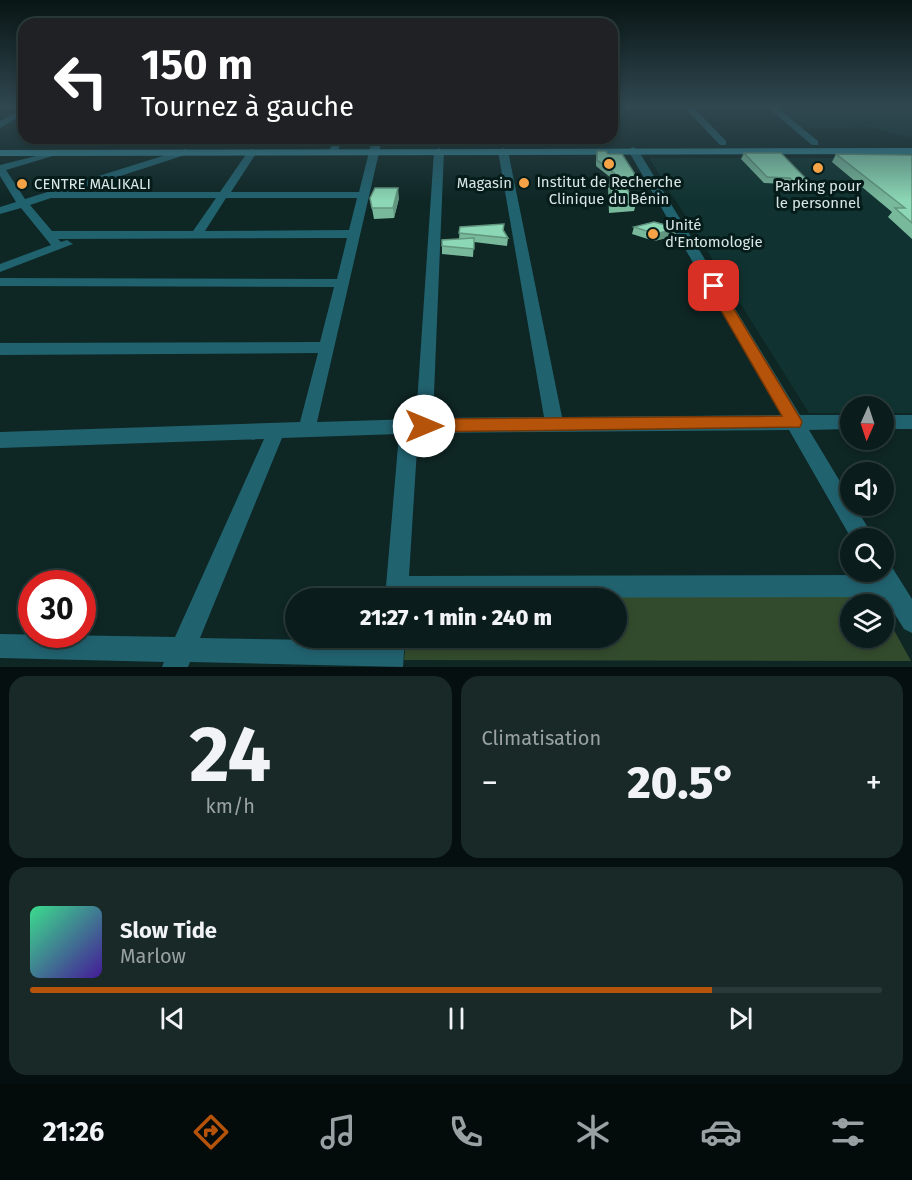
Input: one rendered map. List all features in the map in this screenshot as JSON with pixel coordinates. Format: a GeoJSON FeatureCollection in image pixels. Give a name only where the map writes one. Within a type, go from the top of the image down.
{"type":"FeatureCollection","features":[{"type":"Feature","properties":{"kind":"street"},"geometry":{"type":"LineString","coordinates":[[718,138],[723,143]]}},
{"type":"Feature","properties":{"kind":"street"},"geometry":{"type":"LineString","coordinates":[[809,138],[815,143]]}},
{"type":"Feature","properties":{"kind":"street"},"geometry":{"type":"LineString","coordinates":[[376,148],[912,143]]}},
{"type":"Feature","properties":{"kind":"street"},"geometry":{"type":"LineString","coordinates":[[0,144],[337,144],[439,151],[912,151]]}},
{"type":"Feature","properties":{"kind":"street"},"geometry":{"type":"LineString","coordinates":[[0,153],[252,152],[337,144]]}},
{"type":"Feature","properties":{"kind":"street"},"geometry":{"type":"LineString","coordinates":[[307,428],[376,148]]}},
{"type":"Feature","properties":{"kind":"street"},"geometry":{"type":"LineString","coordinates":[[633,150],[857,528]]}},
{"type":"Feature","properties":{"kind":"street"},"geometry":{"type":"LineString","coordinates":[[398,588],[417,426],[439,151]]}},
{"type":"Feature","properties":{"kind":"street"},"geometry":{"type":"LineString","coordinates":[[503,151],[554,424]]}},
{"type":"Feature","properties":{"kind":"street"},"geometry":{"type":"LineString","coordinates":[[0,211],[185,152]]}},
{"type":"Feature","properties":{"kind":"street"},"geometry":{"type":"LineString","coordinates":[[197,234],[252,152]]}},
{"type":"Feature","properties":{"kind":"street"},"geometry":{"type":"LineString","coordinates":[[53,153],[0,169],[22,204],[59,247]]}},
{"type":"Feature","properties":{"kind":"street"},"geometry":{"type":"LineString","coordinates":[[52,195],[364,195]]}},
{"type":"Feature","properties":{"kind":"street"},"geometry":{"type":"LineString","coordinates":[[50,235],[354,234]]}},
{"type":"Feature","properties":{"kind":"street"},"geometry":{"type":"LineString","coordinates":[[0,268],[89,235]]}},
{"type":"Feature","properties":{"kind":"street"},"geometry":{"type":"LineString","coordinates":[[0,282],[342,283]]}},
{"type":"Feature","properties":{"kind":"street"},"geometry":{"type":"LineString","coordinates":[[0,349],[327,347]]}},
{"type":"Feature","properties":{"kind":"street"},"geometry":{"type":"LineString","coordinates":[[0,440],[307,428],[840,422]]}},
{"type":"Feature","properties":{"kind":"street"},"geometry":{"type":"LineString","coordinates":[[894,422],[912,422]]}},
{"type":"Feature","properties":{"kind":"street"},"geometry":{"type":"LineString","coordinates":[[178,658],[277,429]]}},
{"type":"Feature","properties":{"kind":"street"},"geometry":{"type":"LineString","coordinates":[[572,588],[840,580]]}},
{"type":"Feature","properties":{"kind":"street"},"geometry":{"type":"LineString","coordinates":[[889,582],[912,621]]}},
{"type":"Feature","properties":{"kind":"street"},"geometry":{"type":"LineString","coordinates":[[0,646],[178,658],[391,653]]}},
{"type":"Feature","properties":{"kind":"shaded area"},"geometry":{"type":"Polygon","coordinates":[[[649,158],[912,158],[912,413],[894,413],[894,396],[840,396],[840,413],[809,413],[649,158]]]}},
{"type":"Feature","properties":{"kind":"green space"},"geometry":{"type":"Polygon","coordinates":[[[627,594],[840,595],[840,648],[894,648],[894,630],[911,661],[404,660],[405,648],[627,648],[627,594]]]}},
{"type":"Feature","properties":{"kind":"building"},"geometry":{"type":"Polygon","coordinates":[[[597,151],[622,154],[638,179],[622,179],[597,160],[597,151]]]}},
{"type":"Feature","properties":{"kind":"building"},"geometry":{"type":"Polygon","coordinates":[[[744,153],[781,153],[811,184],[796,184],[790,178],[767,177],[744,153]]]}},
{"type":"Feature","properties":{"kind":"building"},"geometry":{"type":"Polygon","coordinates":[[[836,154],[912,155],[912,223],[895,208],[905,208],[836,154]]]}},
{"type":"Feature","properties":{"kind":"building"},"geometry":{"type":"Polygon","coordinates":[[[620,177],[636,204],[611,205],[610,179],[620,177]]]}},
{"type":"Feature","properties":{"kind":"building"},"geometry":{"type":"Polygon","coordinates":[[[375,188],[398,188],[393,208],[372,208],[370,198],[375,188]]]}},
{"type":"Feature","properties":{"kind":"building"},"geometry":{"type":"Polygon","coordinates":[[[654,222],[677,228],[656,234],[634,227],[654,222]]]}},
{"type":"Feature","properties":{"kind":"building"},"geometry":{"type":"Polygon","coordinates":[[[504,224],[503,230],[508,238],[459,233],[460,227],[504,224]]]}},
{"type":"Feature","properties":{"kind":"building"},"geometry":{"type":"Polygon","coordinates":[[[474,238],[474,249],[442,246],[442,240],[474,238]]]}},
{"type":"Feature","properties":{"kind":"place","name":"Institut de Recherche Clinique du Bénin"},"geometry":{"type":"Point","coordinates":[609,164]}},
{"type":"Feature","properties":{"kind":"place","name":"Parking pour le personnel"},"geometry":{"type":"Point","coordinates":[818,168]}},
{"type":"Feature","properties":{"kind":"place","name":"Magasin"},"geometry":{"type":"Point","coordinates":[524,183]}},
{"type":"Feature","properties":{"kind":"place","name":"CENTRE MALIKALI"},"geometry":{"type":"Point","coordinates":[22,184]}},
{"type":"Feature","properties":{"kind":"place","name":"Unité d'Entomologie"},"geometry":{"type":"Point","coordinates":[653,234]}},
{"type":"Feature","properties":{"kind":"route"},"geometry":{"type":"LineString","coordinates":[[424,426],[794,422],[714,286]]}}]}
